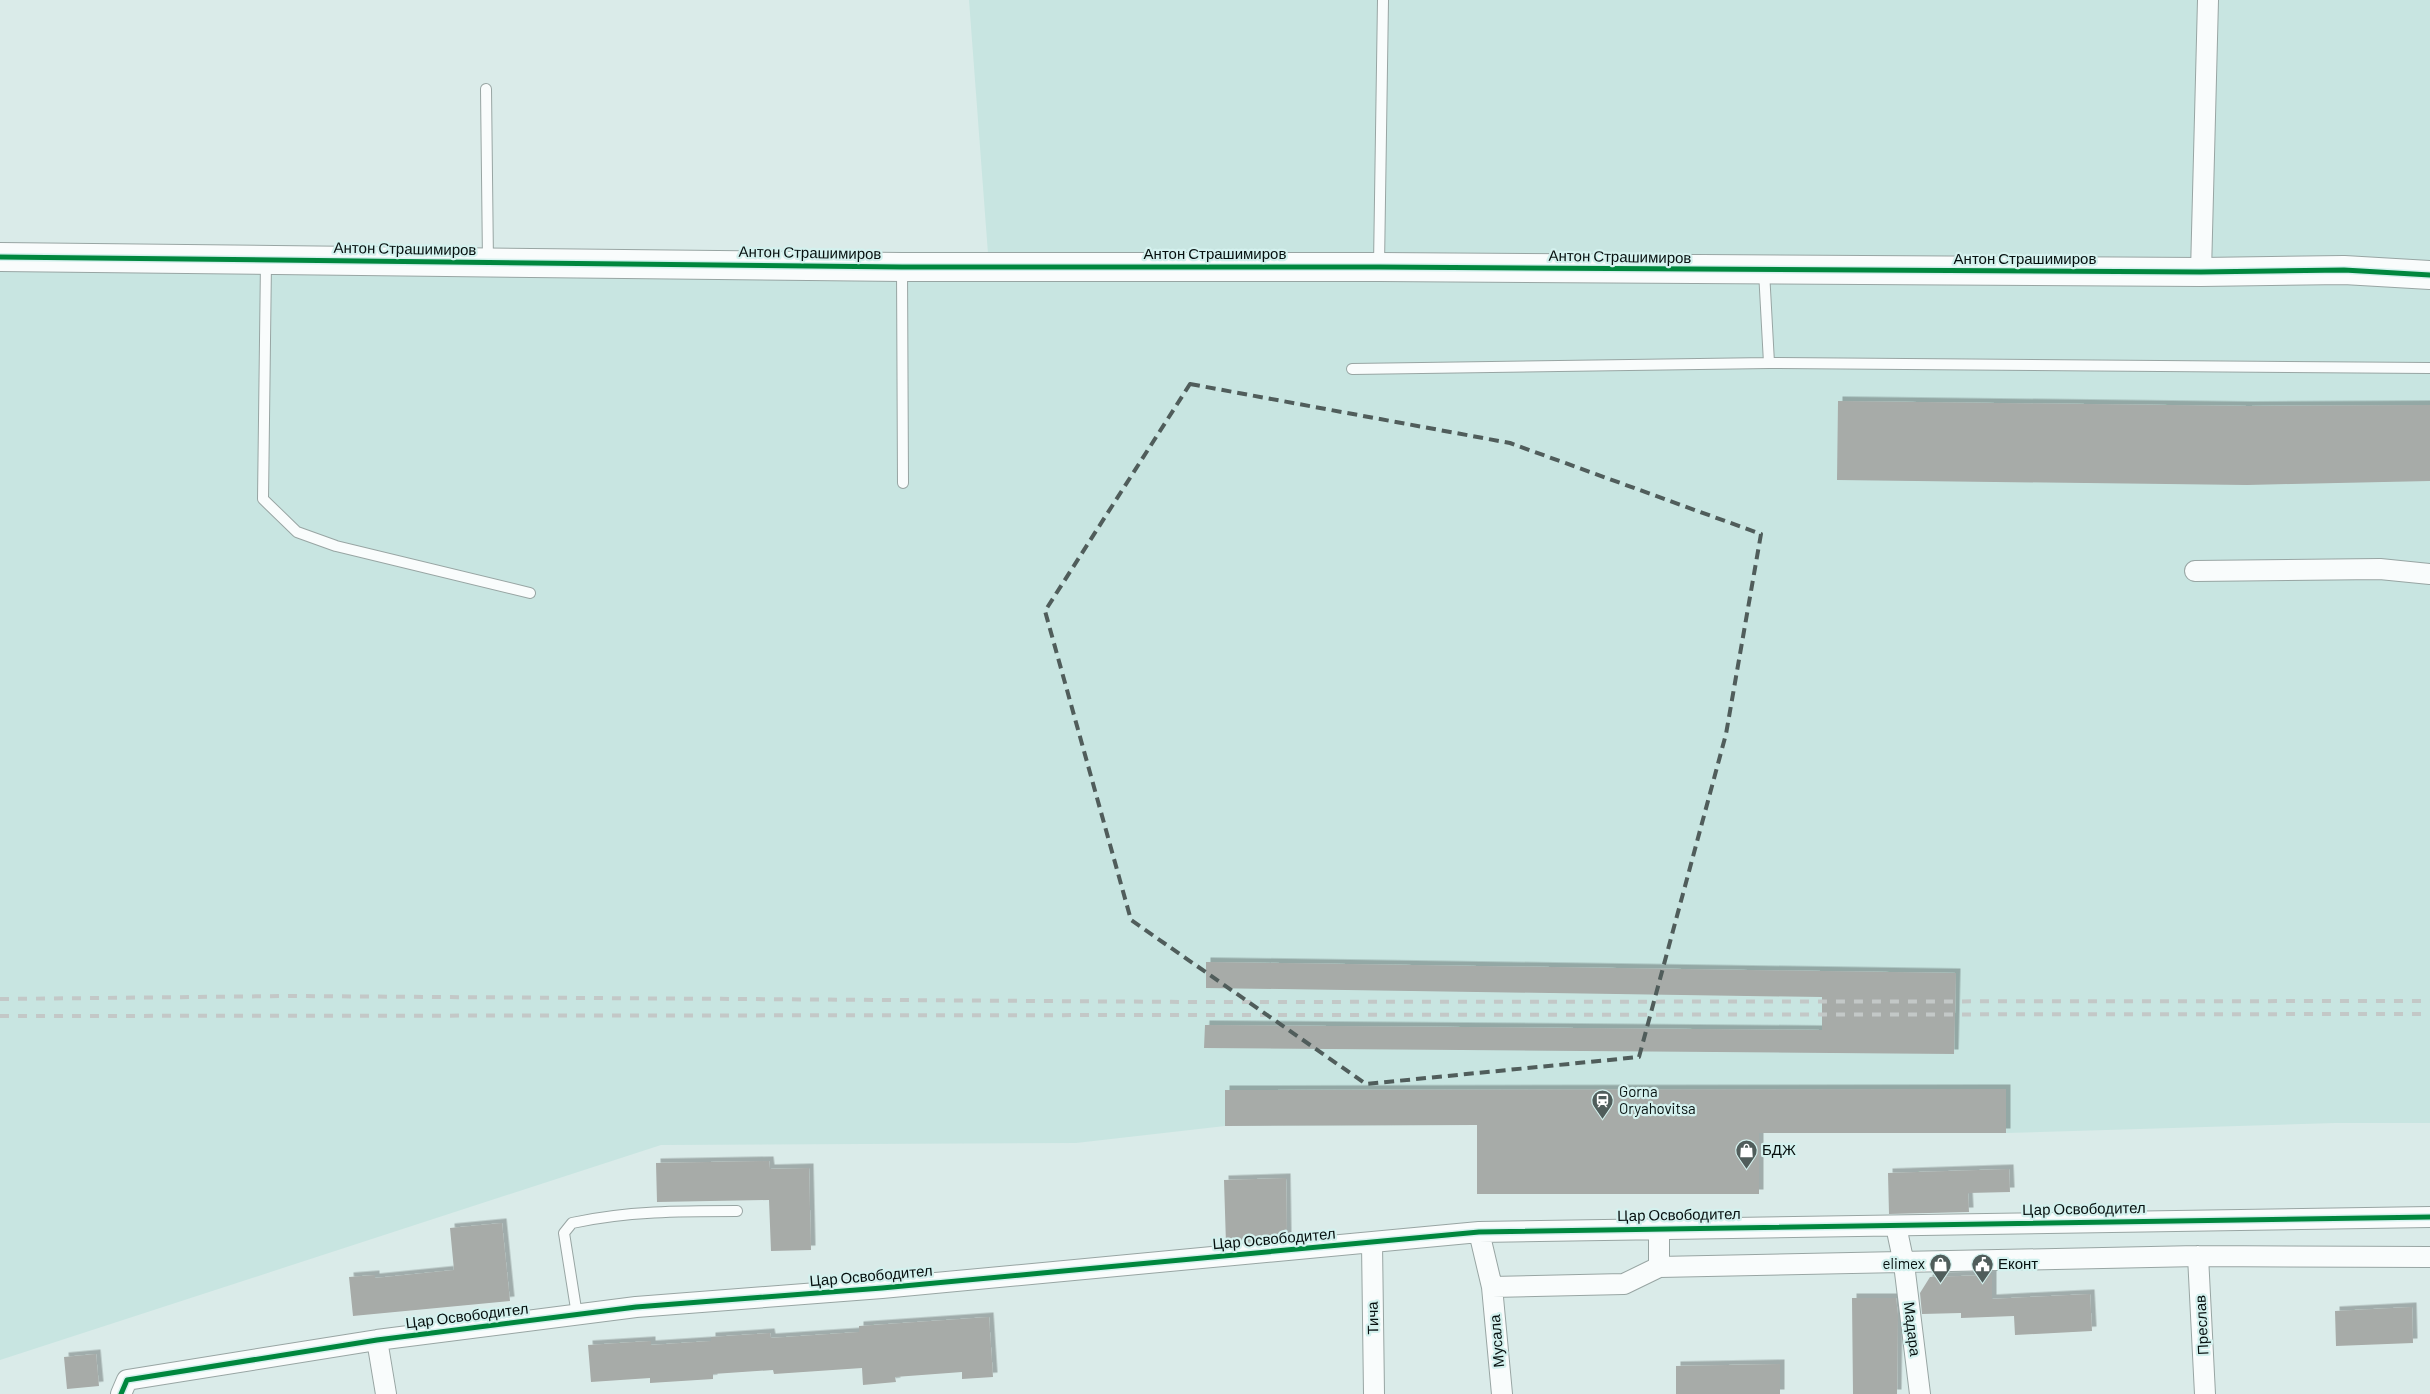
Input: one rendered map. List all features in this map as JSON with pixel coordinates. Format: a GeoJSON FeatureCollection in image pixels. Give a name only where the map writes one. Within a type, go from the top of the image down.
{"type":"FeatureCollection","features":[{"type":"Feature","properties":{"kind":"street"},"geometry":{"type":"LineString","coordinates":[[2201,272],[2208,0]]}},
{"type":"Feature","properties":{"kind":"street","name":"Антон Страшимиров"},"geometry":{"type":"LineString","coordinates":[[0,257],[902,267],[1379,267],[1764,271],[2201,272],[2344,270],[2430,275]]}},
{"type":"Feature","properties":{"kind":"street"},"geometry":{"type":"LineString","coordinates":[[2195,571],[2380,569],[2430,574]]}},
{"type":"Feature","properties":{"kind":"street","name":"Цар Освободител"},"geometry":{"type":"LineString","coordinates":[[124,1387],[377,1340],[636,1307],[882,1288],[1479,1232],[2430,1217]]}},
{"type":"Feature","properties":{"kind":"street","name":"Мадара"},"geometry":{"type":"LineString","coordinates":[[1896,1226],[1904,1264],[1920,1394]]}},
{"type":"Feature","properties":{"kind":"street"},"geometry":{"type":"LineString","coordinates":[[1659,1228],[1659,1267]]}},
{"type":"Feature","properties":{"kind":"street","name":"Мусала"},"geometry":{"type":"LineString","coordinates":[[1479,1232],[1492,1287],[1502,1394]]}},
{"type":"Feature","properties":{"kind":"street","name":"Тича"},"geometry":{"type":"LineString","coordinates":[[1372,1243],[1374,1394]]}},
{"type":"Feature","properties":{"kind":"street"},"geometry":{"type":"LineString","coordinates":[[1492,1287],[1624,1284],[1659,1267],[1904,1264],[2198,1256],[2430,1257]]}},
{"type":"Feature","properties":{"kind":"street","name":"Преслав"},"geometry":{"type":"LineString","coordinates":[[2198,1256],[2205,1394]]}},
{"type":"Feature","properties":{"kind":"street"},"geometry":{"type":"LineString","coordinates":[[377,1340],[386,1394]]}},
{"type":"Feature","properties":{"kind":"lane"},"geometry":{"type":"LineString","coordinates":[[1379,267],[1383,0]]}},
{"type":"Feature","properties":{"kind":"lane"},"geometry":{"type":"LineString","coordinates":[[486,89],[488,263]]}},
{"type":"Feature","properties":{"kind":"lane"},"geometry":{"type":"LineString","coordinates":[[266,260],[263,499],[297,532],[336,546],[530,593]]}},
{"type":"Feature","properties":{"kind":"lane"},"geometry":{"type":"LineString","coordinates":[[902,267],[903,483]]}},
{"type":"Feature","properties":{"kind":"lane"},"geometry":{"type":"LineString","coordinates":[[1764,271],[1769,364]]}},
{"type":"Feature","properties":{"kind":"lane"},"geometry":{"type":"LineString","coordinates":[[1352,368],[1769,364],[2430,368]]}},
{"type":"Feature","properties":{"kind":"lane"},"geometry":{"type":"LineString","coordinates":[[577,1314],[564,1233],[572,1223],[592,1218],[664,1211],[737,1211]]}},
{"type":"Feature","properties":{"kind":"highlighted area"},"geometry":{"type":"Polygon","coordinates":[[[1190,384],[1510,443],[1761,534],[1726,734],[1639,1057],[1366,1084],[1131,920],[1045,611],[1190,384]]]}},
{"type":"Feature","properties":{"kind":"shaded area"},"geometry":{"type":"Polygon","coordinates":[[[969,0],[2430,0],[2430,1123],[2335,1123],[2006,1133],[1759,1133],[1759,1194],[1477,1194],[1477,1125],[1225,1126],[1076,1143],[661,1145],[0,1360],[0,256],[989,267],[969,0]]]}},
{"type":"Feature","properties":{"kind":"building"},"geometry":{"type":"Polygon","coordinates":[[[1838,401],[2248,406],[2430,405],[2430,481],[2247,485],[1837,480],[1838,401]]]}},
{"type":"Feature","properties":{"kind":"building"},"geometry":{"type":"Polygon","coordinates":[[[1206,962],[1956,973],[1954,1054],[1204,1048],[1205,1025],[1822,1030],[1822,997],[1206,988],[1206,962]]]}},
{"type":"Feature","properties":{"kind":"building"},"geometry":{"type":"Polygon","coordinates":[[[2006,1089],[2006,1133],[1759,1133],[1759,1194],[1477,1194],[1477,1125],[1225,1126],[1225,1090],[2006,1089]]]}},
{"type":"Feature","properties":{"kind":"building"},"geometry":{"type":"Polygon","coordinates":[[[769,1161],[770,1169],[809,1168],[811,1250],[771,1251],[769,1200],[657,1202],[656,1163],[769,1161]]]}},
{"type":"Feature","properties":{"kind":"building"},"geometry":{"type":"Polygon","coordinates":[[[2009,1169],[2010,1192],[1968,1193],[1969,1212],[1889,1214],[1888,1173],[2009,1169]]]}},
{"type":"Feature","properties":{"kind":"building"},"geometry":{"type":"Polygon","coordinates":[[[1286,1178],[1287,1238],[1226,1244],[1224,1180],[1286,1178]]]}},
{"type":"Feature","properties":{"kind":"building"},"geometry":{"type":"Polygon","coordinates":[[[502,1223],[510,1301],[353,1316],[349,1277],[375,1275],[375,1278],[454,1270],[450,1228],[502,1223]]]}},
{"type":"Feature","properties":{"kind":"building"},"geometry":{"type":"Polygon","coordinates":[[[1992,1275],[1992,1299],[2090,1294],[2092,1331],[2015,1335],[2014,1316],[1961,1318],[1961,1313],[1922,1314],[1920,1293],[1930,1277],[1992,1275]]]}},
{"type":"Feature","properties":{"kind":"building"},"geometry":{"type":"Polygon","coordinates":[[[1852,1298],[1896,1298],[1898,1315],[1897,1394],[1853,1394],[1852,1298]]]}},
{"type":"Feature","properties":{"kind":"building"},"geometry":{"type":"Polygon","coordinates":[[[2412,1307],[2413,1343],[2336,1346],[2335,1311],[2412,1307]]]}},
{"type":"Feature","properties":{"kind":"building"},"geometry":{"type":"Polygon","coordinates":[[[989,1317],[993,1377],[962,1379],[962,1372],[895,1377],[896,1382],[863,1385],[862,1368],[774,1374],[773,1370],[713,1374],[713,1379],[650,1383],[650,1378],[591,1382],[588,1345],[651,1341],[651,1345],[711,1341],[711,1337],[770,1333],[771,1338],[859,1332],[859,1326],[989,1317]]]}},
{"type":"Feature","properties":{"kind":"building"},"geometry":{"type":"Polygon","coordinates":[[[96,1354],[99,1386],[67,1389],[64,1357],[96,1354]]]}},
{"type":"Feature","properties":{"kind":"building"},"geometry":{"type":"Polygon","coordinates":[[[1780,1364],[1780,1394],[1676,1394],[1676,1366],[1780,1364]]]}},
{"type":"Feature","properties":{"kind":"railway"},"geometry":{"type":"LineString","coordinates":[[0,999],[288,996],[1192,1002],[2430,1001]]}},
{"type":"Feature","properties":{"kind":"railway"},"geometry":{"type":"LineString","coordinates":[[0,1016],[2430,1014]]}},
{"type":"Feature","properties":{"kind":"cycle path"},"geometry":{"type":"LineString","coordinates":[[0,257],[902,267],[1379,267],[2201,272],[2344,270],[2430,275]]}},
{"type":"Feature","properties":{"kind":"cycle path"},"geometry":{"type":"LineString","coordinates":[[121,1394],[127,1380],[377,1340],[636,1307],[882,1288],[1479,1232],[2430,1217]]}},
{"type":"Feature","properties":{"kind":"place","name":"Gorna Oryahovitsa"},"geometry":{"type":"Point","coordinates":[1603,1120]}},
{"type":"Feature","properties":{"kind":"place","name":"БДЖ"},"geometry":{"type":"Point","coordinates":[1746,1169]}},
{"type":"Feature","properties":{"kind":"place","name":"elimex"},"geometry":{"type":"Point","coordinates":[1941,1283]}},
{"type":"Feature","properties":{"kind":"place","name":"Еконт"},"geometry":{"type":"Point","coordinates":[1982,1283]}}]}
